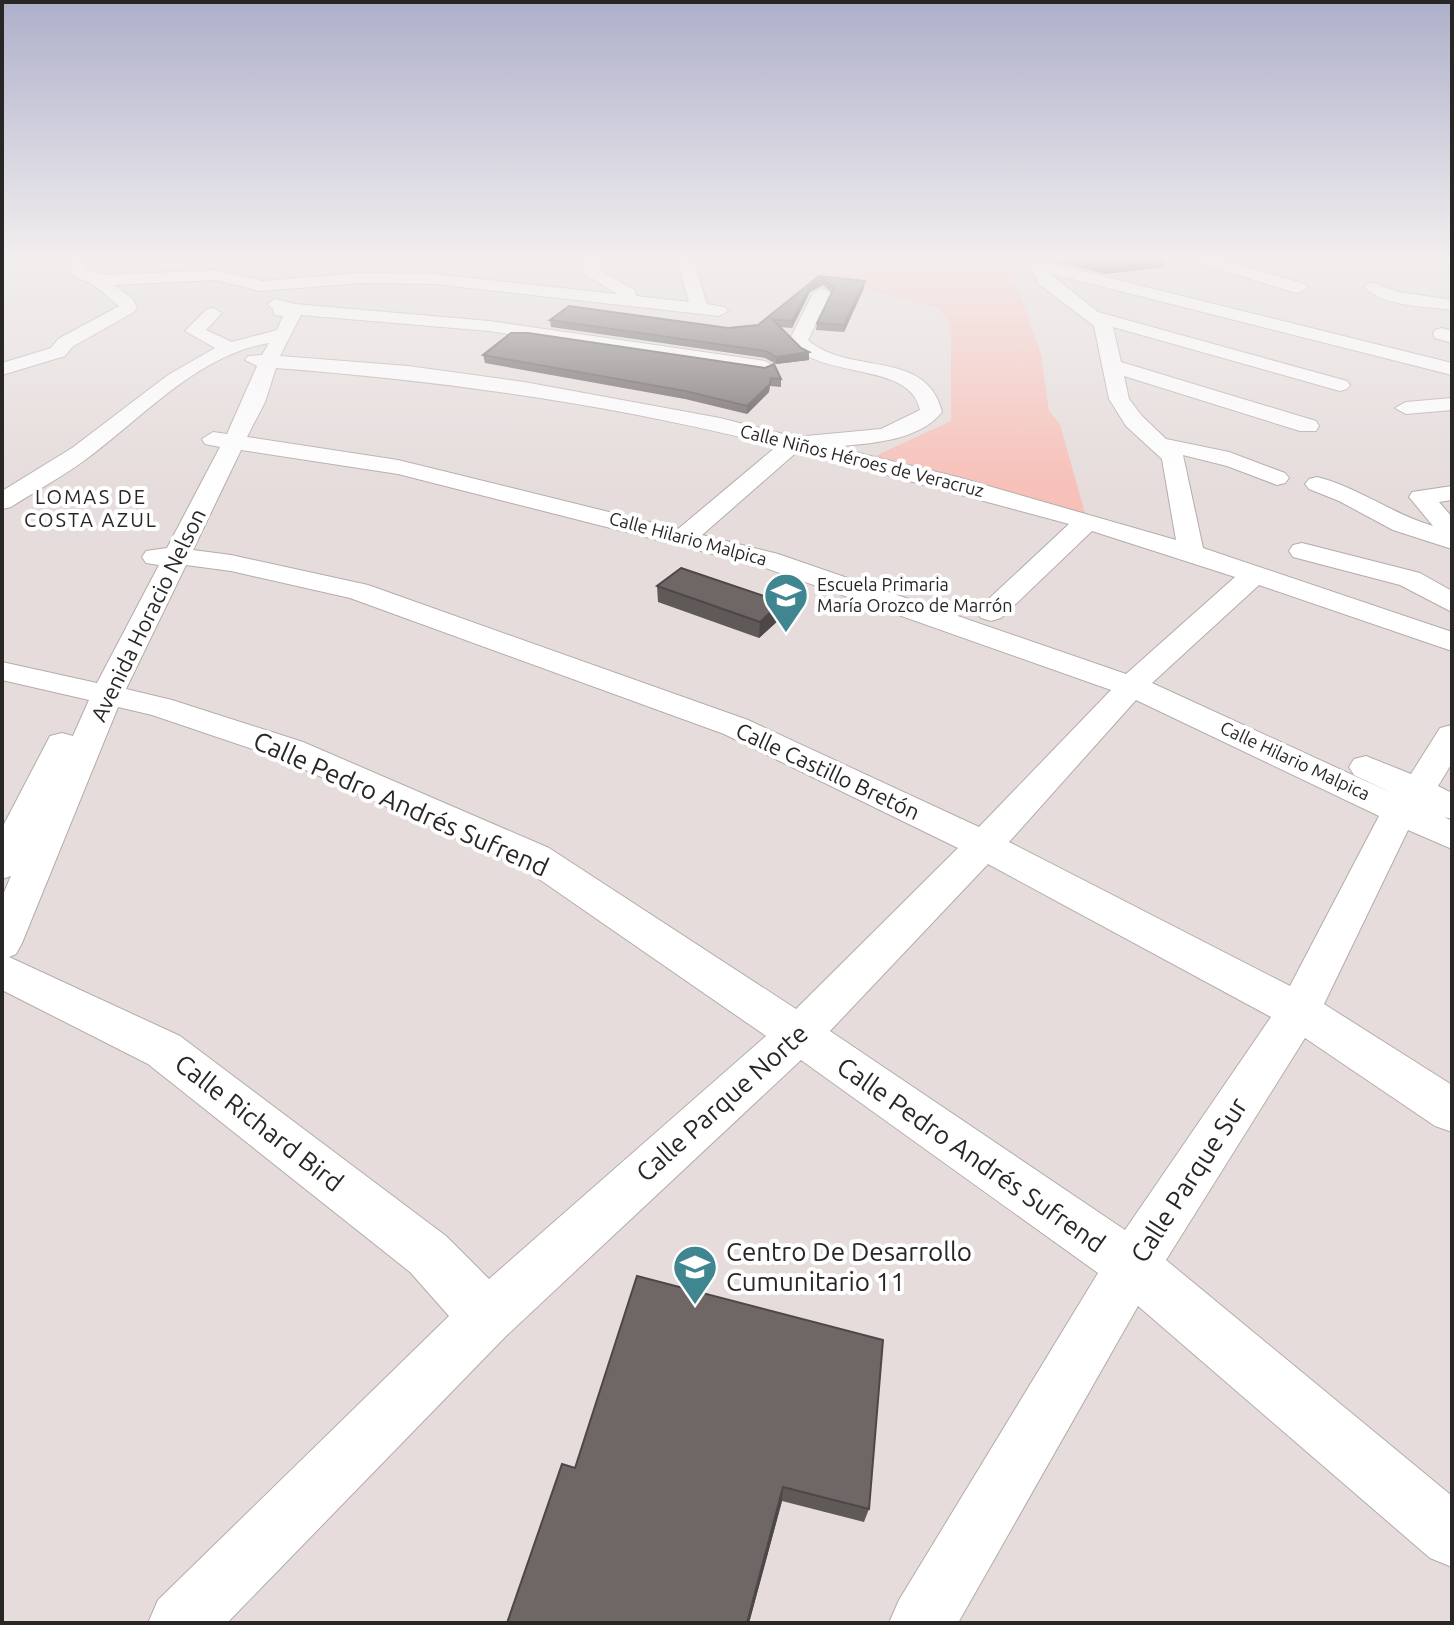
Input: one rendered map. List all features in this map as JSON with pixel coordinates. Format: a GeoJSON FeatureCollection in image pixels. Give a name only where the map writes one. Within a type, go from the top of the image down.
{"type":"FeatureCollection","features":[{"type":"Feature","properties":{"kind":"street"},"geometry":{"type":"LineString","coordinates":[[2,351],[65,343],[78,336]]}},
{"type":"Feature","properties":{"kind":"street"},"geometry":{"type":"LineString","coordinates":[[204,336],[228,347]]}},
{"type":"Feature","properties":{"kind":"street"},"geometry":{"type":"LineString","coordinates":[[2,502],[80,452],[118,420],[248,336]]}},
{"type":"Feature","properties":{"kind":"street","name":"Avenida Horacio Nelson"},"geometry":{"type":"LineString","coordinates":[[2,865],[98,693],[227,434],[270,336]]}},
{"type":"Feature","properties":{"kind":"street","name":"Calle Niños Héroes de Veracruz"},"geometry":{"type":"LineString","coordinates":[[317,336],[408,372],[594,399],[808,446],[949,482],[1191,553],[1452,642]]}},
{"type":"Feature","properties":{"kind":"street"},"geometry":{"type":"LineString","coordinates":[[555,336],[765,367]]}},
{"type":"Feature","properties":{"kind":"street"},"geometry":{"type":"LineString","coordinates":[[704,534],[808,446],[823,440],[883,435],[902,429],[932,409],[928,395],[918,386],[883,370],[831,360],[801,346],[798,341],[801,336]]}},
{"type":"Feature","properties":{"kind":"street"},"geometry":{"type":"LineString","coordinates":[[1106,336],[1119,399],[1134,421],[1173,457],[1191,553]]}},
{"type":"Feature","properties":{"kind":"street"},"geometry":{"type":"LineString","coordinates":[[1162,336],[1340,385]]}},
{"type":"Feature","properties":{"kind":"street"},"geometry":{"type":"LineString","coordinates":[[1322,336],[1452,369]]}},
{"type":"Feature","properties":{"kind":"street"},"geometry":{"type":"LineString","coordinates":[[2,369],[58,352],[65,343]]}},
{"type":"Feature","properties":{"kind":"street"},"geometry":{"type":"LineString","coordinates":[[1119,399],[1215,351]]}},
{"type":"Feature","properties":{"kind":"street"},"geometry":{"type":"LineString","coordinates":[[1113,366],[1308,426]]}},
{"type":"Feature","properties":{"kind":"street"},"geometry":{"type":"LineString","coordinates":[[1430,382],[1452,379]]}},
{"type":"Feature","properties":{"kind":"street"},"geometry":{"type":"LineString","coordinates":[[1406,408],[1452,404]]}},
{"type":"Feature","properties":{"kind":"street","name":"Calle Hilario Malpica"},"geometry":{"type":"LineString","coordinates":[[227,434],[398,467],[836,561],[991,612],[1423,802],[1452,836]]}},
{"type":"Feature","properties":{"kind":"street"},"geometry":{"type":"LineString","coordinates":[[1163,445],[1209,452],[1277,478]]}},
{"type":"Feature","properties":{"kind":"street"},"geometry":{"type":"LineString","coordinates":[[1317,484],[1348,496],[1402,525],[1452,541]]}},
{"type":"Feature","properties":{"kind":"street"},"geometry":{"type":"LineString","coordinates":[[1452,493],[1421,497],[1421,501],[1452,533]]}},
{"type":"Feature","properties":{"kind":"street"},"geometry":{"type":"LineString","coordinates":[[991,612],[1087,521]]}},
{"type":"Feature","properties":{"kind":"street","name":"Calle Hilario Malpica"},"geometry":{"type":"LineString","coordinates":[[704,534],[769,560],[1140,679]]}},
{"type":"Feature","properties":{"kind":"street"},"geometry":{"type":"LineString","coordinates":[[1302,551],[1410,579],[1452,603]]}},
{"type":"Feature","properties":{"kind":"street","name":"Calle Castillo Bretón"},"geometry":{"type":"LineString","coordinates":[[159,570],[231,563],[358,591],[736,727],[984,845],[1299,1011],[1452,1111]]}},
{"type":"Feature","properties":{"kind":"street","name":"Calle Parque Norte"},"geometry":{"type":"LineString","coordinates":[[181,1623],[487,1317],[799,1034],[984,845],[1140,679],[1254,575]]}},
{"type":"Feature","properties":{"kind":"street","name":"Calle Pedro Andrés Sufrend"},"geometry":{"type":"LineString","coordinates":[[2,671],[161,707],[291,750],[536,858],[799,1034],[1132,1266],[1452,1536]]}},
{"type":"Feature","properties":{"kind":"street","name":"Avenida Horacio Nelson"},"geometry":{"type":"LineString","coordinates":[[2,943],[98,693]]}},
{"type":"Feature","properties":{"kind":"street","name":"Calle Parque Sur"},"geometry":{"type":"LineString","coordinates":[[922,1623],[1132,1266],[1299,1011],[1423,802],[1452,736]]}},
{"type":"Feature","properties":{"kind":"street","name":"Calle Richard Bird"},"geometry":{"type":"LineString","coordinates":[[2,971],[164,1050],[428,1254],[487,1317]]}},
{"type":"Feature","properties":{"kind":"shaded area"},"geometry":{"type":"Polygon","coordinates":[[[1035,336],[1041,354],[1049,411],[1060,424],[1087,521],[864,461],[951,421],[951,337],[1035,336]]]}},
{"type":"Feature","properties":{"kind":"building"},"geometry":{"type":"Polygon","coordinates":[[[507,336],[547,336],[765,368],[774,364],[781,379],[771,378],[770,384],[747,406],[685,391],[483,355],[507,336]]]}},
{"type":"Feature","properties":{"kind":"building"},"geometry":{"type":"Polygon","coordinates":[[[660,336],[789,336],[809,352],[776,357],[766,351],[660,336]]]}},
{"type":"Feature","properties":{"kind":"building"},"geometry":{"type":"Polygon","coordinates":[[[681,568],[782,602],[760,622],[657,586],[681,568]]]}},
{"type":"Feature","properties":{"kind":"building"},"geometry":{"type":"Polygon","coordinates":[[[637,1276],[883,1340],[869,1509],[783,1487],[747,1623],[507,1623],[562,1464],[575,1468],[637,1276]]]}},
{"type":"Feature","properties":{"kind":"place","name":"Escuela Primaria María Orozco de Marrón"},"geometry":{"type":"Point","coordinates":[786,634]}},
{"type":"Feature","properties":{"kind":"place","name":"Centro De Desarrollo Cumunitario 11"},"geometry":{"type":"Point","coordinates":[695,1306]}},
{"type":"Feature","properties":{"kind":"district","name":"LOMAS DE COSTA AZUL"},"geometry":{"type":"Point","coordinates":[91,508]}}]}
